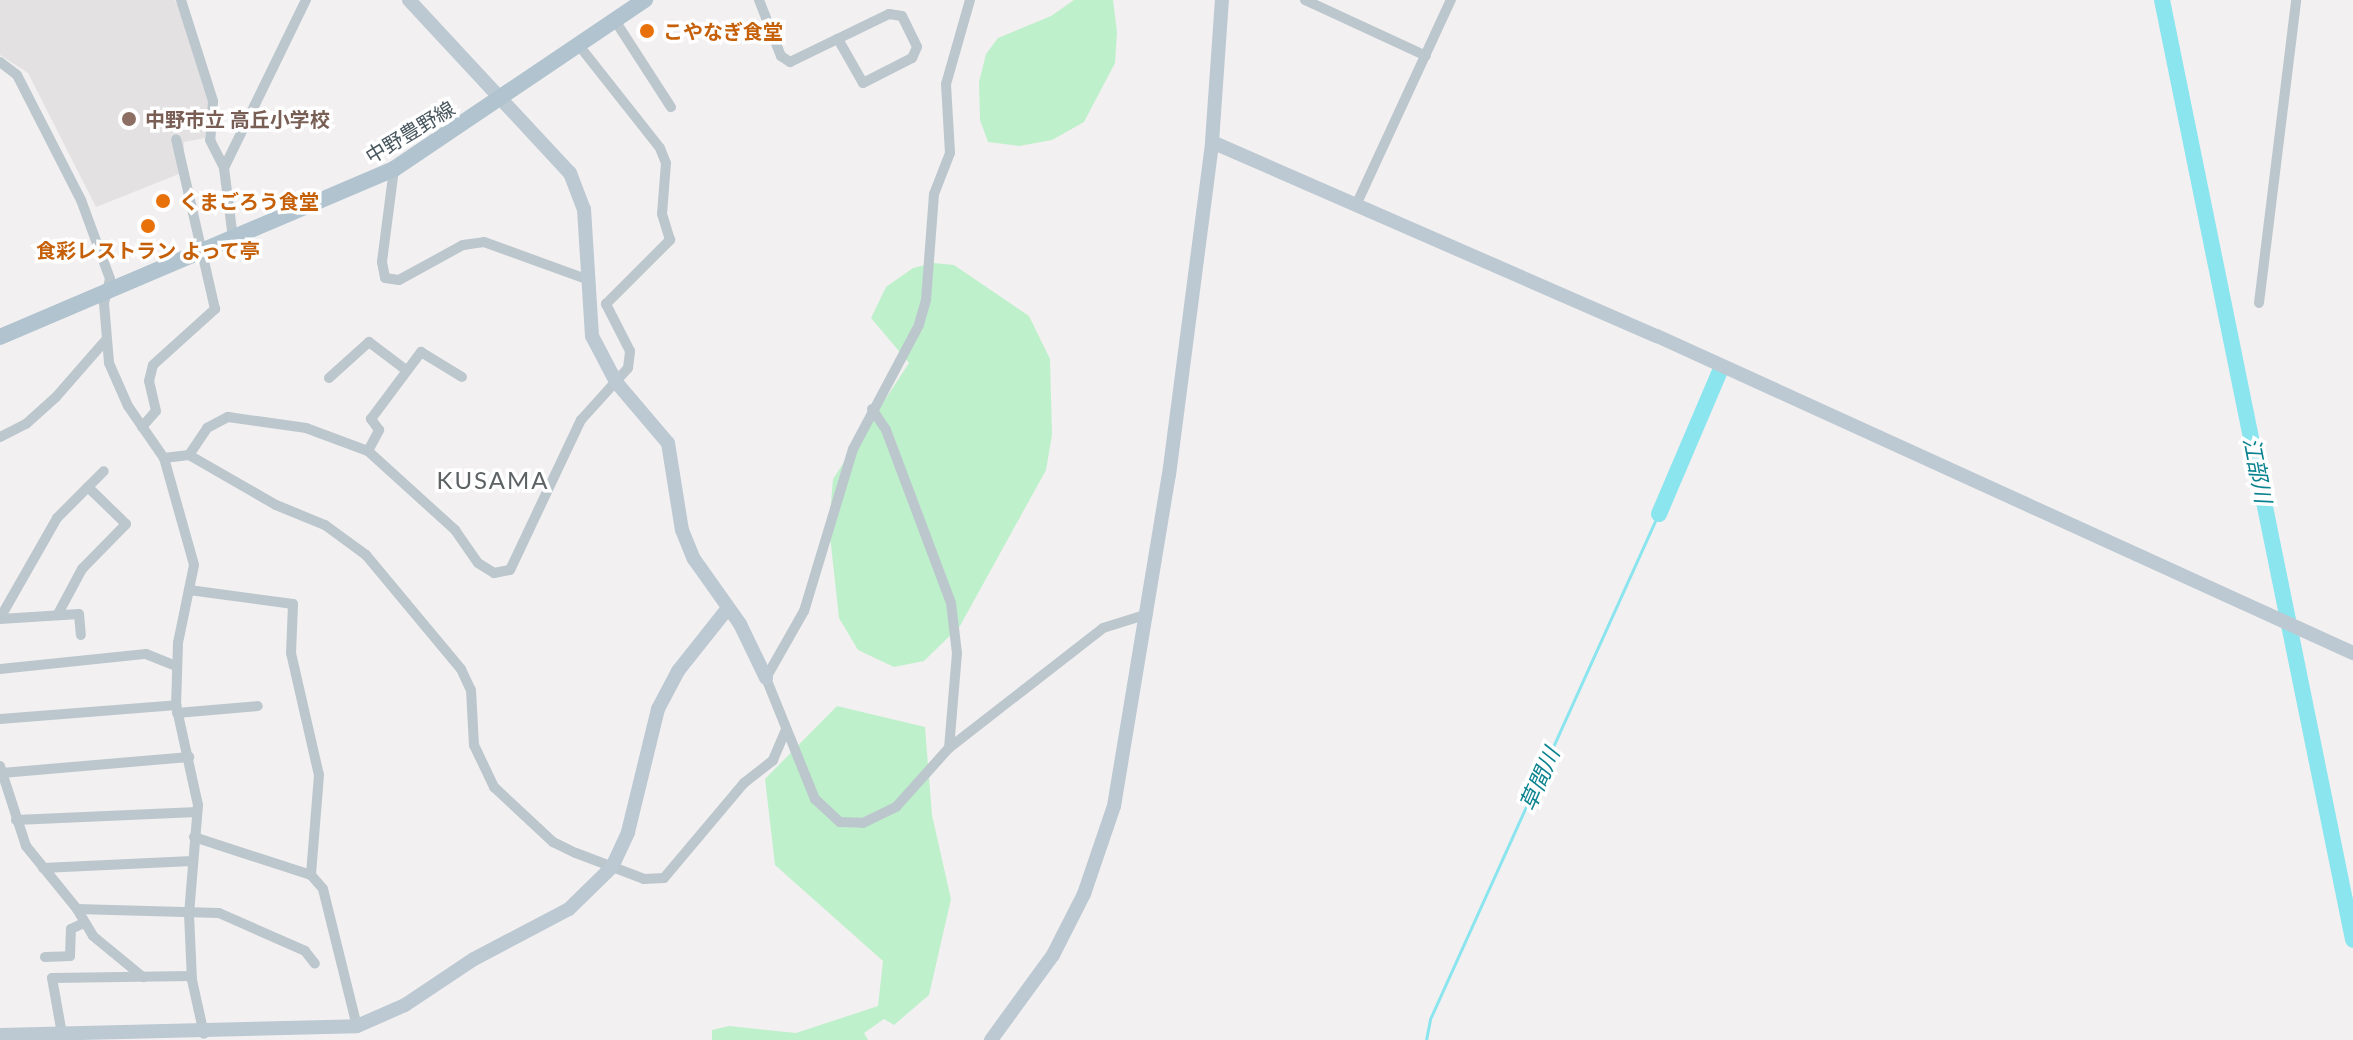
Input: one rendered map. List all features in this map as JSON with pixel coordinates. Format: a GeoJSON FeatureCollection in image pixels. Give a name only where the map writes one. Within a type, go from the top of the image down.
{"type":"FeatureCollection","features":[{"type":"Feature","properties":{"kind":"main road","name":"中野豊野線"},"geometry":{"type":"LineString","coordinates":[[0,337],[394,169],[645,0]]}},
{"type":"Feature","properties":{"kind":"street"},"geometry":{"type":"LineString","coordinates":[[181,0],[204,64],[213,101],[210,140],[224,168],[233,238]]}},
{"type":"Feature","properties":{"kind":"street"},"geometry":{"type":"LineString","coordinates":[[224,168],[306,0]]}},
{"type":"Feature","properties":{"kind":"street"},"geometry":{"type":"LineString","coordinates":[[409,0],[570,173],[584,209],[586,279],[592,336],[616,382],[668,443],[682,530],[694,559],[728,608],[766,678],[815,799],[840,822],[855,824],[878,819],[896,807],[949,748],[1103,628],[1148,614]]}},
{"type":"Feature","properties":{"kind":"street"},"geometry":{"type":"LineString","coordinates":[[759,0],[781,56],[790,62],[889,14],[902,16],[917,47],[912,58],[863,83],[838,39]]}},
{"type":"Feature","properties":{"kind":"street"},"geometry":{"type":"LineString","coordinates":[[766,678],[804,611],[840,487],[872,409],[919,325],[926,300],[934,194],[950,153],[946,84],[970,0]]}},
{"type":"Feature","properties":{"kind":"street"},"geometry":{"type":"LineString","coordinates":[[991,1040],[1053,955],[1105,841],[1148,614],[1212,142],[1222,0]]}},
{"type":"Feature","properties":{"kind":"street"},"geometry":{"type":"LineString","coordinates":[[1305,0],[1426,56]]}},
{"type":"Feature","properties":{"kind":"street"},"geometry":{"type":"LineString","coordinates":[[1357,203],[1451,0]]}},
{"type":"Feature","properties":{"kind":"street"},"geometry":{"type":"LineString","coordinates":[[2259,303],[2296,0]]}},
{"type":"Feature","properties":{"kind":"street"},"geometry":{"type":"LineString","coordinates":[[614,19],[671,107]]}},
{"type":"Feature","properties":{"kind":"street"},"geometry":{"type":"LineString","coordinates":[[189,455],[207,428],[228,417],[306,428],[368,451],[455,530],[478,563],[506,573],[530,535],[581,420],[628,368],[630,351],[606,304],[670,240],[662,214],[666,163],[654,138],[577,43]]}},
{"type":"Feature","properties":{"kind":"street"},"geometry":{"type":"LineString","coordinates":[[0,62],[17,75],[43,119],[81,200],[110,279],[105,341],[122,395],[164,458],[194,565],[176,666],[176,709],[189,757],[197,812],[189,914],[191,976],[204,1037]]}},
{"type":"Feature","properties":{"kind":"street"},"geometry":{"type":"LineString","coordinates":[[142,427],[157,404],[150,370],[171,345],[214,312],[176,139]]}},
{"type":"Feature","properties":{"kind":"street"},"geometry":{"type":"LineString","coordinates":[[1212,142],[1357,203],[2353,653]]}},
{"type":"Feature","properties":{"kind":"street"},"geometry":{"type":"LineString","coordinates":[[394,169],[382,269],[385,278],[399,280],[463,245],[484,242],[586,279]]}},
{"type":"Feature","properties":{"kind":"street"},"geometry":{"type":"LineString","coordinates":[[0,437],[26,424],[56,397],[105,341]]}},
{"type":"Feature","properties":{"kind":"street"},"geometry":{"type":"LineString","coordinates":[[329,378],[369,342],[406,370]]}},
{"type":"Feature","properties":{"kind":"street"},"geometry":{"type":"LineString","coordinates":[[368,451],[379,430],[371,419],[421,352],[462,377]]}},
{"type":"Feature","properties":{"kind":"street"},"geometry":{"type":"LineString","coordinates":[[872,409],[886,430],[951,603],[957,653],[949,748]]}},
{"type":"Feature","properties":{"kind":"street"},"geometry":{"type":"LineString","coordinates":[[164,458],[189,455],[276,505],[325,525],[366,555],[461,669],[471,690],[474,745],[494,787],[553,842],[644,879],[664,878],[744,783],[773,760],[786,730]]}},
{"type":"Feature","properties":{"kind":"street"},"geometry":{"type":"LineString","coordinates":[[0,618],[41,541],[104,471]]}},
{"type":"Feature","properties":{"kind":"street"},"geometry":{"type":"LineString","coordinates":[[59,612],[82,569],[126,524],[88,487]]}},
{"type":"Feature","properties":{"kind":"street"},"geometry":{"type":"LineString","coordinates":[[189,590],[293,604],[291,653],[319,775],[311,875]]}},
{"type":"Feature","properties":{"kind":"street"},"geometry":{"type":"LineString","coordinates":[[0,1035],[204,1037],[357,1026],[405,1005],[474,959],[569,909],[612,867],[628,832],[658,709],[678,671],[728,608]]}},
{"type":"Feature","properties":{"kind":"street"},"geometry":{"type":"LineString","coordinates":[[0,618],[59,612],[79,614],[81,635]]}},
{"type":"Feature","properties":{"kind":"street"},"geometry":{"type":"LineString","coordinates":[[0,669],[146,654],[176,666]]}},
{"type":"Feature","properties":{"kind":"street"},"geometry":{"type":"LineString","coordinates":[[0,719],[258,706]]}},
{"type":"Feature","properties":{"kind":"street"},"geometry":{"type":"LineString","coordinates":[[143,977],[84,923],[77,909],[26,846],[1,770],[189,757]]}},
{"type":"Feature","properties":{"kind":"street"},"geometry":{"type":"LineString","coordinates":[[0,810],[15,815],[197,812]]}},
{"type":"Feature","properties":{"kind":"street"},"geometry":{"type":"LineString","coordinates":[[194,837],[311,875],[323,889],[357,1026]]}},
{"type":"Feature","properties":{"kind":"street"},"geometry":{"type":"LineString","coordinates":[[43,868],[192,861]]}},
{"type":"Feature","properties":{"kind":"street"},"geometry":{"type":"LineString","coordinates":[[77,909],[219,913],[305,951],[315,964]]}},
{"type":"Feature","properties":{"kind":"street"},"geometry":{"type":"LineString","coordinates":[[45,957],[70,956],[71,929],[84,923]]}},
{"type":"Feature","properties":{"kind":"street"},"geometry":{"type":"LineString","coordinates":[[62,1034],[52,978],[191,976]]}},
{"type":"Feature","properties":{"kind":"shaded area","name":"中野市立 高丘小学校"},"geometry":{"type":"Polygon","coordinates":[[[0,0],[175,0],[192,36],[209,100],[205,138],[184,142],[184,172],[96,207],[28,73],[0,55],[0,0]]]}},
{"type":"Feature","properties":{"kind":"green space"},"geometry":{"type":"Polygon","coordinates":[[[1074,0],[1113,0],[1117,32],[1115,63],[1084,122],[1052,140],[1019,146],[988,142],[980,120],[979,82],[986,54],[998,38],[1051,16],[1074,0]]]}},
{"type":"Feature","properties":{"kind":"green space"},"geometry":{"type":"Polygon","coordinates":[[[933,263],[954,265],[1029,316],[1050,359],[1052,435],[1046,470],[960,626],[924,661],[894,667],[858,650],[839,618],[829,527],[833,479],[909,363],[871,318],[886,287],[913,268],[933,263]]]}},
{"type":"Feature","properties":{"kind":"green space"},"geometry":{"type":"Polygon","coordinates":[[[837,706],[925,727],[932,815],[951,899],[929,995],[894,1025],[884,1019],[864,1033],[868,1040],[712,1040],[712,1030],[729,1026],[796,1033],[878,1006],[883,961],[775,865],[765,779],[837,706]]]}},
{"type":"Feature","properties":{"kind":"waterway","name":"江部川"},"geometry":{"type":"LineString","coordinates":[[2162,0],[2353,940]]}},
{"type":"Feature","properties":{"kind":"waterway","name":"草間川"},"geometry":{"type":"LineString","coordinates":[[1659,514],[1720,371]]}},
{"type":"Feature","properties":{"kind":"waterway","name":"草間川"},"geometry":{"type":"LineString","coordinates":[[1426,1040],[1430,1019],[1656,519]]}},
{"type":"Feature","properties":{"kind":"place","name":"こやなぎ食堂"},"geometry":{"type":"Point","coordinates":[647,31]}},
{"type":"Feature","properties":{"kind":"place","name":"中野市立 高丘小学校"},"geometry":{"type":"Point","coordinates":[129,119]}},
{"type":"Feature","properties":{"kind":"place","name":"くまごろう食堂"},"geometry":{"type":"Point","coordinates":[163,201]}},
{"type":"Feature","properties":{"kind":"place","name":"食彩レストラン よって亭"},"geometry":{"type":"Point","coordinates":[148,226]}},
{"type":"Feature","properties":{"kind":"district","name":"KUSAMA"},"geometry":{"type":"Point","coordinates":[493,480]}}]}
